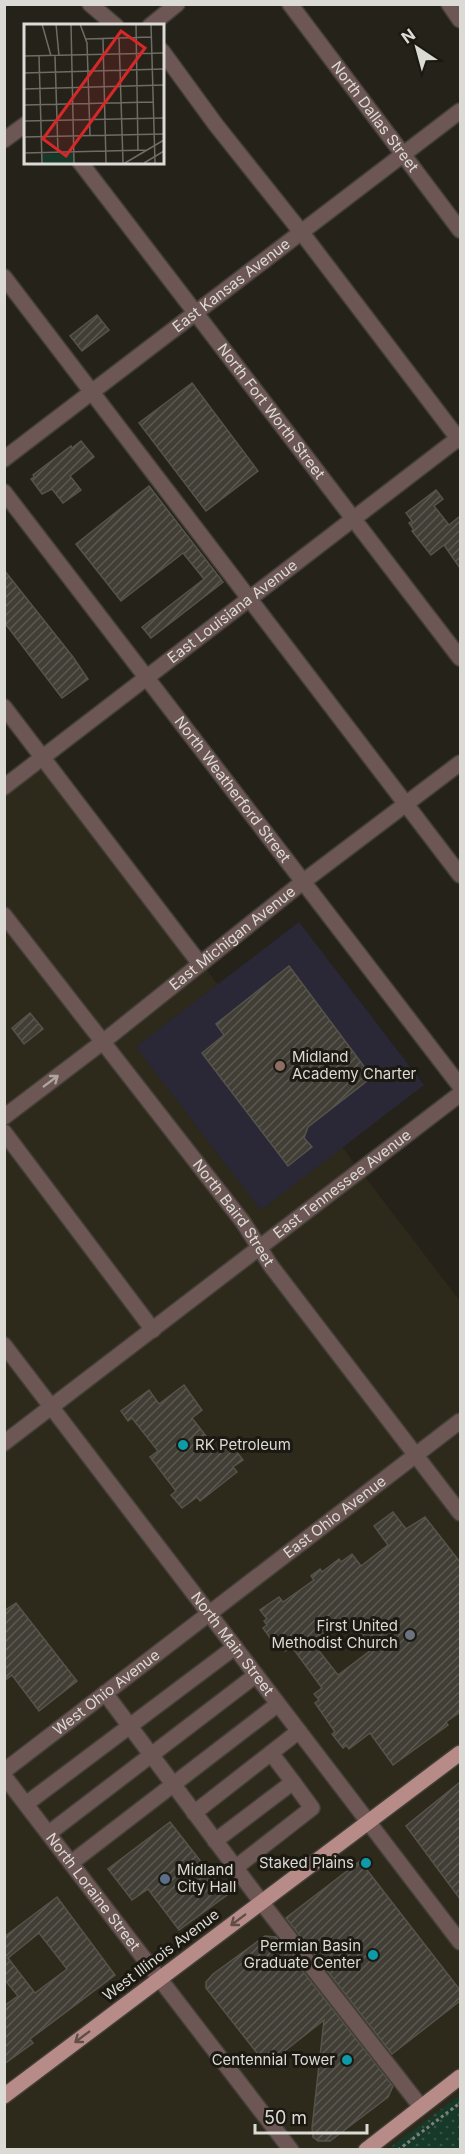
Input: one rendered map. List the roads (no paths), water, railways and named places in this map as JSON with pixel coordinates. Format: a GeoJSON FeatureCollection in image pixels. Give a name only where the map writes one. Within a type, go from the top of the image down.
{"type":"FeatureCollection","features":[{"type":"Feature","properties":{"kind":"main road","name":"West Illinois Avenue"},"geometry":{"type":"LineString","coordinates":[[4,2097],[460,1753]]}},
{"type":"Feature","properties":{"kind":"main road"},"geometry":{"type":"LineString","coordinates":[[366,2150],[460,2077]]}},
{"type":"Feature","properties":{"kind":"street"},"geometry":{"type":"LineString","coordinates":[[90,4],[114,24]]}},
{"type":"Feature","properties":{"kind":"street"},"geometry":{"type":"LineString","coordinates":[[152,24],[177,4]]}},
{"type":"Feature","properties":{"kind":"street","name":"North Dallas Street"},"geometry":{"type":"LineString","coordinates":[[290,4],[460,230]]}},
{"type":"Feature","properties":{"kind":"street"},"geometry":{"type":"LineString","coordinates":[[449,4],[460,20]]}},
{"type":"Feature","properties":{"kind":"street"},"geometry":{"type":"LineString","coordinates":[[164,54],[216,125],[460,439]]}},
{"type":"Feature","properties":{"kind":"street","name":"East Kansas Avenue"},"geometry":{"type":"LineString","coordinates":[[4,459],[460,111]]}},
{"type":"Feature","properties":{"kind":"street"},"geometry":{"type":"LineString","coordinates":[[4,140],[24,125]]}},
{"type":"Feature","properties":{"kind":"street","name":"North Fort Worth Street"},"geometry":{"type":"LineString","coordinates":[[82,164],[460,658]]}},
{"type":"Feature","properties":{"kind":"street"},"geometry":{"type":"LineString","coordinates":[[4,277],[460,874]]}},
{"type":"Feature","properties":{"kind":"street","name":"East Louisiana Avenue"},"geometry":{"type":"LineString","coordinates":[[4,787],[460,439]]}},
{"type":"Feature","properties":{"kind":"street","name":"North Weatherford Street"},"geometry":{"type":"LineString","coordinates":[[4,492],[460,1086]]}},
{"type":"Feature","properties":{"kind":"street"},"geometry":{"type":"LineString","coordinates":[[4,707],[200,964]]}},
{"type":"Feature","properties":{"kind":"street","name":"East Michigan Avenue"},"geometry":{"type":"LineString","coordinates":[[4,1116],[104,1041],[304,881],[460,763]]}},
{"type":"Feature","properties":{"kind":"street","name":"North Baird Street"},"geometry":{"type":"LineString","coordinates":[[4,915],[243,1222],[271,1266],[460,1513]]}},
{"type":"Feature","properties":{"kind":"street","name":"East Tennessee Avenue"},"geometry":{"type":"LineString","coordinates":[[4,1443],[460,1094]]}},
{"type":"Feature","properties":{"kind":"street"},"geometry":{"type":"LineString","coordinates":[[4,1132],[153,1330]]}},
{"type":"Feature","properties":{"kind":"street","name":"North Main Street"},"geometry":{"type":"LineString","coordinates":[[4,1345],[460,1942]]}},
{"type":"Feature","properties":{"kind":"street","name":"East Ohio Avenue"},"geometry":{"type":"LineString","coordinates":[[209,1613],[460,1421]]}},
{"type":"Feature","properties":{"kind":"street","name":"West Ohio Avenue"},"geometry":{"type":"LineString","coordinates":[[4,1771],[209,1613]]}},
{"type":"Feature","properties":{"kind":"street"},"geometry":{"type":"LineString","coordinates":[[26,1804],[235,1647]]}},
{"type":"Feature","properties":{"kind":"street"},"geometry":{"type":"LineString","coordinates":[[49,1833],[256,1675]]}},
{"type":"Feature","properties":{"kind":"street"},"geometry":{"type":"LineString","coordinates":[[105,1693],[235,1868],[421,2107]]}},
{"type":"Feature","properties":{"kind":"street"},"geometry":{"type":"LineString","coordinates":[[71,1863],[278,1704]]}},
{"type":"Feature","properties":{"kind":"street"},"geometry":{"type":"LineString","coordinates":[[194,1813],[299,1731]]}},
{"type":"Feature","properties":{"kind":"street"},"geometry":{"type":"LineString","coordinates":[[235,1868],[312,1808],[271,1753]]}},
{"type":"Feature","properties":{"kind":"street","name":"North Loraine Street"},"geometry":{"type":"LineString","coordinates":[[4,1776],[291,2150]]}},
{"type":"Feature","properties":{"kind":"street"},"geometry":{"type":"LineString","coordinates":[[215,1841],[293,1782]]}},
{"type":"Feature","properties":{"kind":"place","name":"Midland Academy Charter"},"geometry":{"type":"Point","coordinates":[280,1066]}},
{"type":"Feature","properties":{"kind":"place","name":"RK Petroleum"},"geometry":{"type":"Point","coordinates":[183,1445]}},
{"type":"Feature","properties":{"kind":"place","name":"First United Methodist Church"},"geometry":{"type":"Point","coordinates":[410,1635]}},
{"type":"Feature","properties":{"kind":"place","name":"Staked Plains"},"geometry":{"type":"Point","coordinates":[366,1863]}},
{"type":"Feature","properties":{"kind":"place","name":"Midland City Hall"},"geometry":{"type":"Point","coordinates":[165,1879]}},
{"type":"Feature","properties":{"kind":"place","name":"Permian Basin Graduate Center"},"geometry":{"type":"Point","coordinates":[373,1955]}},
{"type":"Feature","properties":{"kind":"place","name":"Centennial Tower"},"geometry":{"type":"Point","coordinates":[347,2060]}}]}
